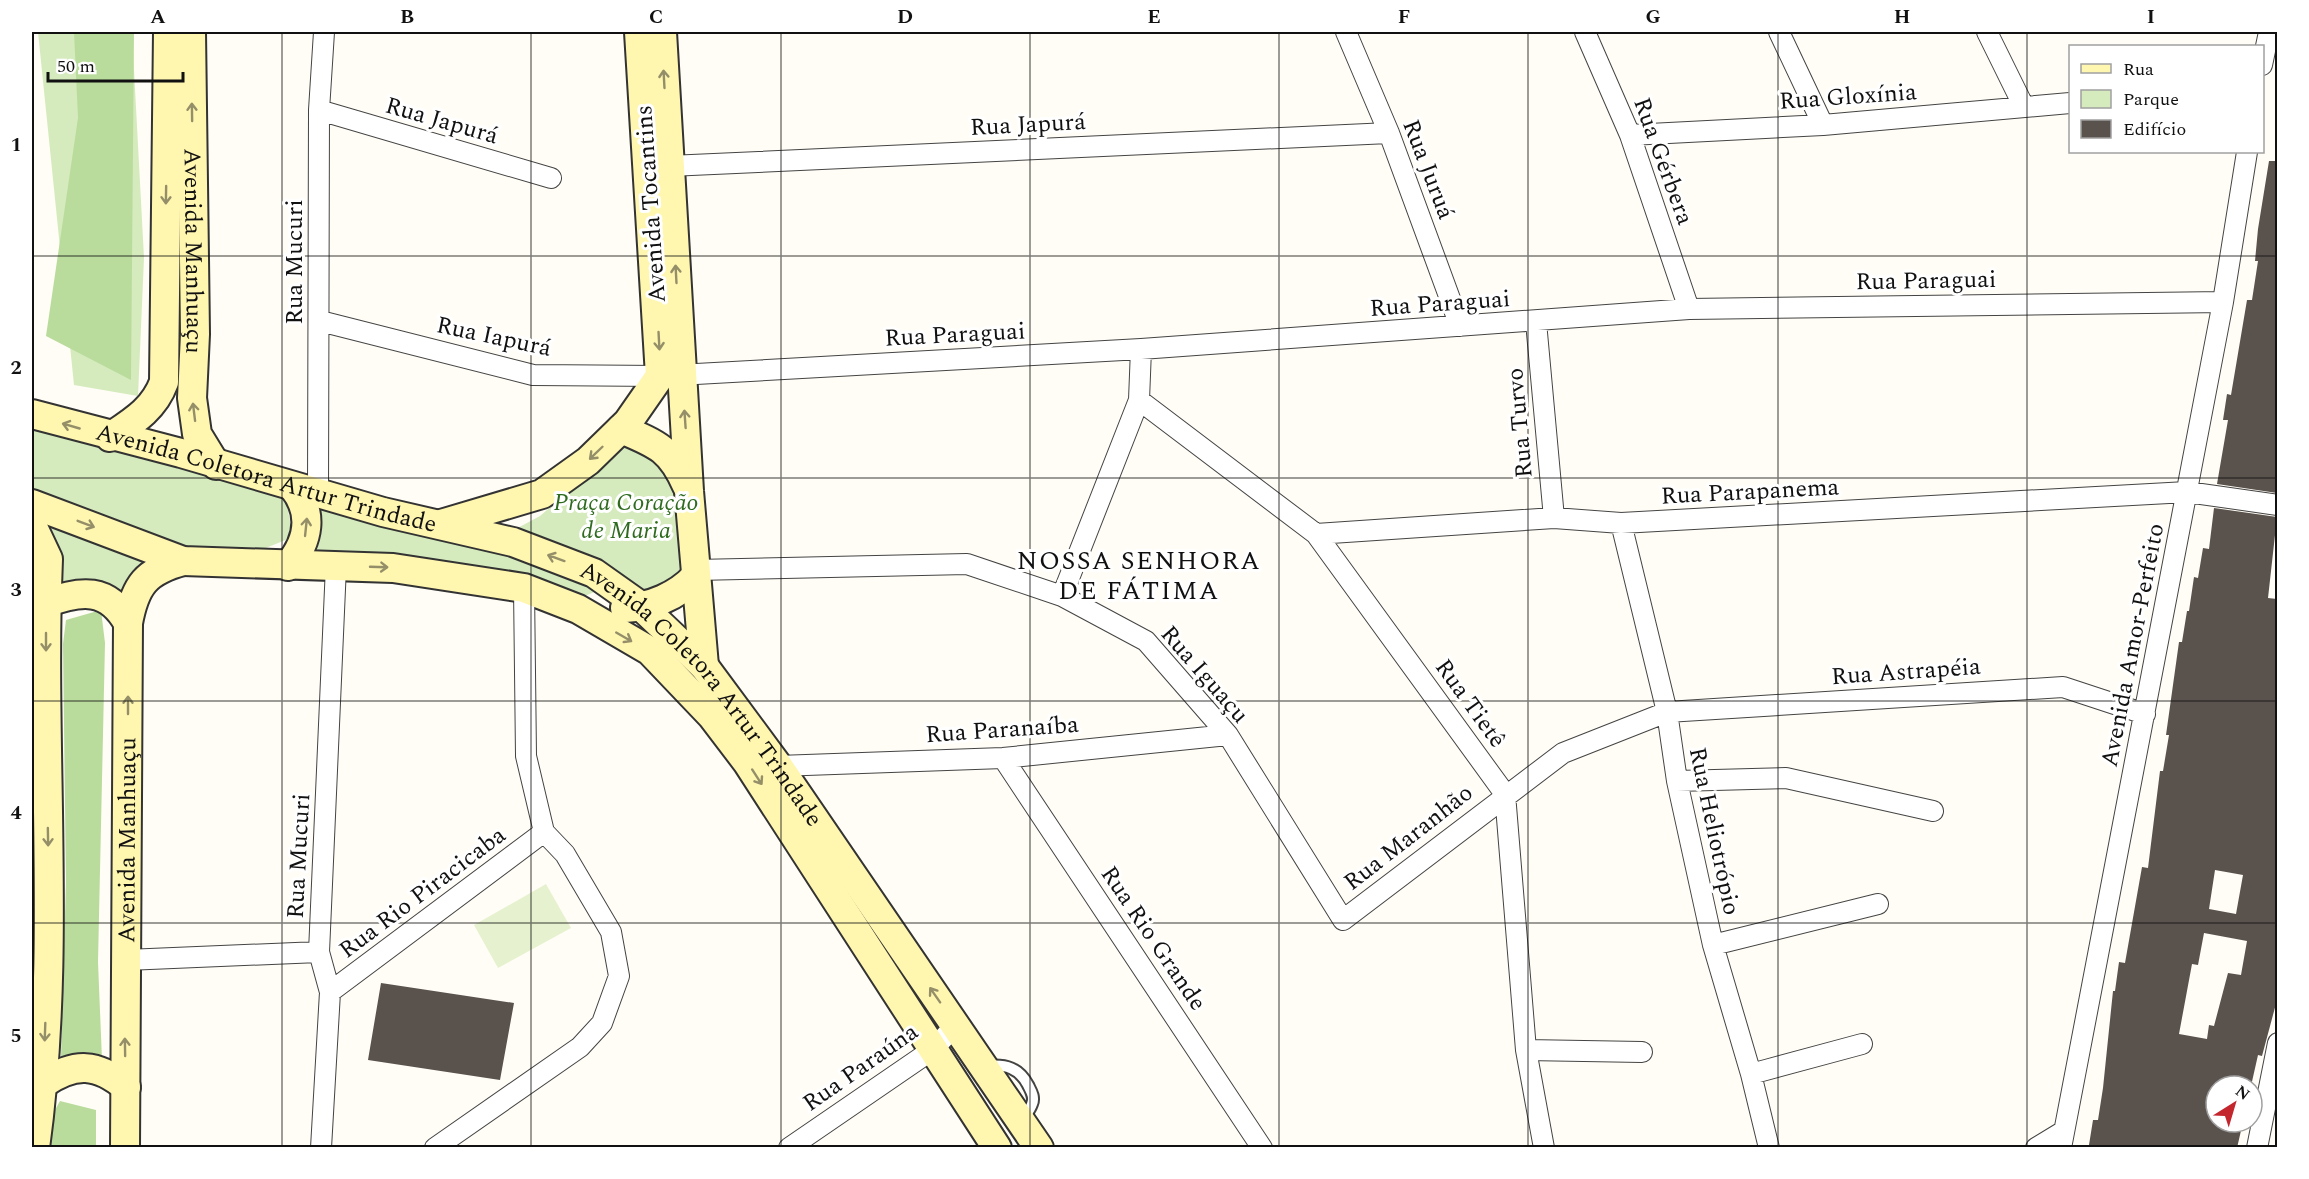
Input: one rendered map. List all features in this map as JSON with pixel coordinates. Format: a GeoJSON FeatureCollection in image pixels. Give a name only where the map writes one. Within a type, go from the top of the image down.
{"type":"FeatureCollection","features":[{"type":"Feature","properties":{"kind":"main road","name":"Avenida Manhuaçu"},"geometry":{"type":"LineString","coordinates":[[110,437],[147,411],[159,397],[165,382],[168,32]]}},
{"type":"Feature","properties":{"kind":"main road","name":"Avenida Manhuaçu"},"geometry":{"type":"LineString","coordinates":[[191,32],[195,334],[192,398],[197,434],[216,465]]}},
{"type":"Feature","properties":{"kind":"main road","name":"Avenida Tocantins"},"geometry":{"type":"LineString","coordinates":[[639,32],[671,375]]}},
{"type":"Feature","properties":{"kind":"main road","name":"Avenida Tocantins"},"geometry":{"type":"LineString","coordinates":[[662,32],[669,166],[671,375]]}},
{"type":"Feature","properties":{"kind":"main road"},"geometry":{"type":"LineString","coordinates":[[441,524],[542,494],[588,460],[621,429],[671,375]]}},
{"type":"Feature","properties":{"kind":"main road"},"geometry":{"type":"LineString","coordinates":[[671,375],[689,490],[704,666]]}},
{"type":"Feature","properties":{"kind":"main road","name":"Avenida Coletora Artur Trindade"},"geometry":{"type":"LineString","coordinates":[[32,414],[110,437],[181,453],[383,513],[441,524],[513,542],[594,573],[642,607],[704,666],[778,766],[1039,1148]]}},
{"type":"Feature","properties":{"kind":"main road"},"geometry":{"type":"LineString","coordinates":[[621,429],[662,447],[673,458],[689,490]]}},
{"type":"Feature","properties":{"kind":"main road"},"geometry":{"type":"LineString","coordinates":[[288,566],[298,554],[307,530],[306,490]]}},
{"type":"Feature","properties":{"kind":"main road","name":"Avenida Coletora Artur Trindade"},"geometry":{"type":"LineString","coordinates":[[32,504],[183,561],[393,568],[524,588],[578,609],[650,651],[712,716],[747,762],[997,1148]]}},
{"type":"Feature","properties":{"kind":"main road"},"geometry":{"type":"LineString","coordinates":[[32,525],[48,559],[35,1148]]}},
{"type":"Feature","properties":{"kind":"main road","name":"Avenida Manhuaçu"},"geometry":{"type":"LineString","coordinates":[[125,1148],[128,623],[137,592],[146,578],[160,567],[183,561]]}},
{"type":"Feature","properties":{"kind":"main road"},"geometry":{"type":"LineString","coordinates":[[578,609],[642,607],[682,591],[695,574]]}},
{"type":"Feature","properties":{"kind":"main road"},"geometry":{"type":"LineString","coordinates":[[46,603],[71,593],[103,595],[121,610],[128,623]]}},
{"type":"Feature","properties":{"kind":"main road"},"geometry":{"type":"LineString","coordinates":[[38,1088],[59,1073],[76,1068],[94,1069],[112,1075],[126,1087]]}},
{"type":"Feature","properties":{"kind":"street","name":"Rua Mucuri"},"geometry":{"type":"LineString","coordinates":[[306,490],[320,321],[319,110],[324,32]]}},
{"type":"Feature","properties":{"kind":"street","name":"Rua Juruá"},"geometry":{"type":"LineString","coordinates":[[1346,32],[1389,133],[1460,326]]}},
{"type":"Feature","properties":{"kind":"street","name":"Rua Gérbera"},"geometry":{"type":"LineString","coordinates":[[1585,32],[1630,135],[1689,309]]}},
{"type":"Feature","properties":{"kind":"street"},"geometry":{"type":"LineString","coordinates":[[1779,32],[1823,125]]}},
{"type":"Feature","properties":{"kind":"street"},"geometry":{"type":"LineString","coordinates":[[1987,32],[2024,107]]}},
{"type":"Feature","properties":{"kind":"street"},"geometry":{"type":"LineString","coordinates":[[2264,56],[2269,32]]}},
{"type":"Feature","properties":{"kind":"street","name":"Rua Gloxínia"},"geometry":{"type":"LineString","coordinates":[[1630,135],[1823,125],[2069,103]]}},
{"type":"Feature","properties":{"kind":"street","name":"Rua Japurá"},"geometry":{"type":"LineString","coordinates":[[319,110],[551,178]]}},
{"type":"Feature","properties":{"kind":"street","name":"Rua Japurá"},"geometry":{"type":"LineString","coordinates":[[669,166],[1389,133]]}},
{"type":"Feature","properties":{"kind":"street","name":"Avenida Amor-Perfeito"},"geometry":{"type":"LineString","coordinates":[[2063,1139],[2223,302],[2247,153]]}},
{"type":"Feature","properties":{"kind":"street","name":"Rua Paraguai"},"geometry":{"type":"LineString","coordinates":[[671,375],[1141,349],[1536,322],[1689,309],[2223,302]]}},
{"type":"Feature","properties":{"kind":"street","name":"Rua Iapurá"},"geometry":{"type":"LineString","coordinates":[[320,321],[534,375],[671,375]]}},
{"type":"Feature","properties":{"kind":"street","name":"Rua Turvo"},"geometry":{"type":"LineString","coordinates":[[1536,322],[1554,518]]}},
{"type":"Feature","properties":{"kind":"street"},"geometry":{"type":"LineString","coordinates":[[1062,596],[1139,400],[1141,349]]}},
{"type":"Feature","properties":{"kind":"street","name":"Rua Tietê"},"geometry":{"type":"LineString","coordinates":[[1139,400],[1316,534],[1505,794]]}},
{"type":"Feature","properties":{"kind":"street","name":"Rua Parapanema"},"geometry":{"type":"LineString","coordinates":[[1316,534],[1554,518],[1621,523],[2187,492],[2277,505]]}},
{"type":"Feature","properties":{"kind":"street","name":"Rua Heliotrópio"},"geometry":{"type":"LineString","coordinates":[[1621,523],[1667,712],[1677,781],[1713,945],[1751,1074],[1769,1148]]}},
{"type":"Feature","properties":{"kind":"street","name":"Rua Iguaçu"},"geometry":{"type":"LineString","coordinates":[[695,574],[967,564],[1062,596],[1146,641],[1228,735],[1343,920]]}},
{"type":"Feature","properties":{"kind":"street","name":"Rua Mucuri"},"geometry":{"type":"LineString","coordinates":[[321,1148],[330,993],[319,952],[336,566]]}},
{"type":"Feature","properties":{"kind":"street"},"geometry":{"type":"LineString","coordinates":[[435,1148],[580,1047],[602,1023],[619,976],[611,932],[565,854],[544,831],[526,756],[524,588]]}},
{"type":"Feature","properties":{"kind":"street","name":"Rua Astrapéia"},"geometry":{"type":"LineString","coordinates":[[1505,794],[1563,753],[1667,712],[2063,687],[2145,714]]}},
{"type":"Feature","properties":{"kind":"street","name":"Rua Paranaíba"},"geometry":{"type":"LineString","coordinates":[[778,766],[1003,758],[1228,735]]}},
{"type":"Feature","properties":{"kind":"street","name":"Rua Rio Grande"},"geometry":{"type":"LineString","coordinates":[[1003,758],[1262,1148]]}},
{"type":"Feature","properties":{"kind":"street"},"geometry":{"type":"LineString","coordinates":[[1677,781],[1786,778],[1934,811]]}},
{"type":"Feature","properties":{"kind":"street"},"geometry":{"type":"LineString","coordinates":[[1505,794],[1526,1050],[1544,1148]]}},
{"type":"Feature","properties":{"kind":"street","name":"Rua Maranhão"},"geometry":{"type":"LineString","coordinates":[[1343,920],[1505,794]]}},
{"type":"Feature","properties":{"kind":"street","name":"Rua Rio Piracicaba"},"geometry":{"type":"LineString","coordinates":[[330,993],[544,831]]}},
{"type":"Feature","properties":{"kind":"street"},"geometry":{"type":"LineString","coordinates":[[1713,945],[1878,904]]}},
{"type":"Feature","properties":{"kind":"street"},"geometry":{"type":"LineString","coordinates":[[126,960],[319,952]]}},
{"type":"Feature","properties":{"kind":"street","name":"Rua Paraúna"},"geometry":{"type":"LineString","coordinates":[[789,1148],[932,1050],[956,1025]]}},
{"type":"Feature","properties":{"kind":"street"},"geometry":{"type":"LineString","coordinates":[[2257,1148],[2277,1043]]}},
{"type":"Feature","properties":{"kind":"street"},"geometry":{"type":"LineString","coordinates":[[1751,1074],[1862,1044]]}},
{"type":"Feature","properties":{"kind":"street"},"geometry":{"type":"LineString","coordinates":[[1526,1050],[1642,1052]]}},
{"type":"Feature","properties":{"kind":"street"},"geometry":{"type":"LineString","coordinates":[[2036,1148],[2063,1139]]}},
{"type":"Feature","properties":{"kind":"green space"},"geometry":{"type":"Polygon","coordinates":[[[38,32],[132,32],[144,258],[138,396],[74,385],[38,32]]]}},
{"type":"Feature","properties":{"kind":"green space"},"geometry":{"type":"Polygon","coordinates":[[[74,32],[134,32],[131,380],[46,336],[78,118],[74,32]]]}},
{"type":"Feature","properties":{"kind":"green space"},"geometry":{"type":"Polygon","coordinates":[[[32,428],[285,495],[293,537],[251,554],[194,551],[32,493],[32,428]]]}},
{"type":"Feature","properties":{"kind":"green space","name":"Praça Coração de Maria"},"geometry":{"type":"Polygon","coordinates":[[[630,446],[645,447],[678,484],[682,565],[671,584],[641,591],[512,531],[540,516],[617,450],[630,446]]]}},
{"type":"Feature","properties":{"kind":"green space"},"geometry":{"type":"Polygon","coordinates":[[[314,501],[548,567],[603,588],[583,597],[476,566],[400,555],[310,556],[314,501]]]}},
{"type":"Feature","properties":{"kind":"green space"},"geometry":{"type":"Polygon","coordinates":[[[43,518],[159,557],[121,599],[58,590],[43,518]]]}},
{"type":"Feature","properties":{"kind":"green space"},"geometry":{"type":"Polygon","coordinates":[[[101,610],[105,643],[98,962],[102,1060],[75,1061],[61,1057],[66,882],[63,644],[66,620],[101,610]]]}},
{"type":"Feature","properties":{"kind":"green space"},"geometry":{"type":"Polygon","coordinates":[[[546,884],[571,928],[498,968],[474,925],[546,884]]]}},
{"type":"Feature","properties":{"kind":"green space"},"geometry":{"type":"Polygon","coordinates":[[[60,1101],[96,1110],[96,1147],[45,1148],[51,1117],[60,1101]]]}},
{"type":"Feature","properties":{"kind":"building"},"geometry":{"type":"Polygon","coordinates":[[[2269,161],[2277,161],[2277,493],[2217,484],[2228,420],[2223,420],[2227,394],[2231,395],[2247,300],[2252,300],[2258,261],[2255,261],[2258,229],[2269,161]]]}},
{"type":"Feature","properties":{"kind":"building"},"geometry":{"type":"Polygon","coordinates":[[[2214,508],[2277,517],[2268,598],[2277,599],[2277,1000],[2262,1056],[2258,1055],[2254,1074],[2204,1074],[2204,1134],[2240,1134],[2237,1148],[2107,1148],[2089,1145],[2093,1120],[2098,1120],[2113,991],[2115,991],[2119,962],[2125,963],[2142,867],[2148,868],[2160,771],[2163,771],[2169,735],[2166,735],[2179,642],[2182,642],[2194,577],[2198,578],[2203,548],[2209,549],[2214,508]],[[2215,870],[2209,909],[2236,914],[2243,875],[2215,870]],[[2204,933],[2198,965],[2192,964],[2179,1034],[2207,1039],[2209,1025],[2214,1026],[2228,973],[2241,975],[2247,941],[2204,933]]]}},
{"type":"Feature","properties":{"kind":"building"},"geometry":{"type":"Polygon","coordinates":[[[381,983],[514,1003],[500,1080],[368,1060],[381,983]]]}},
{"type":"Feature","properties":{"kind":"district","name":"NOSSA SENHORA DE FÁTIMA"},"geometry":{"type":"Point","coordinates":[1139,575]}}]}
